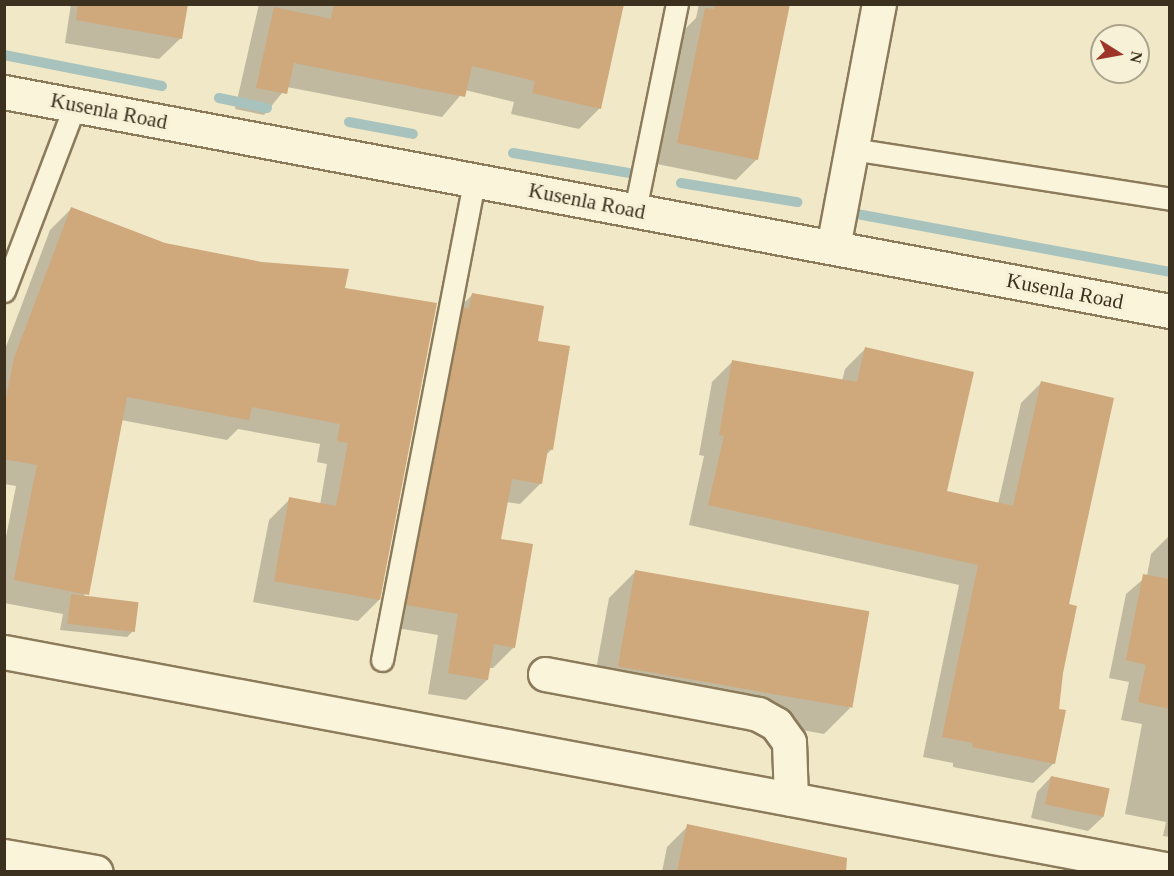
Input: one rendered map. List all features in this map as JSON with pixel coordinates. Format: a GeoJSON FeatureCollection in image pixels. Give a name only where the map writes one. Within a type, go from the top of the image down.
{"type":"FeatureCollection","features":[{"type":"Feature","properties":{"kind":"street"},"geometry":{"type":"LineString","coordinates":[[833,247],[879,4]]}},
{"type":"Feature","properties":{"kind":"street","name":"Kusenla Road"},"geometry":{"type":"LineString","coordinates":[[4,92],[1170,311]]}},
{"type":"Feature","properties":{"kind":"street"},"geometry":{"type":"LineString","coordinates":[[4,652],[1170,870]]}},
{"type":"Feature","properties":{"kind":"street"},"geometry":{"type":"LineString","coordinates":[[545,674],[758,714],[776,724],[789,742],[790,799]]}},
{"type":"Feature","properties":{"kind":"street"},"geometry":{"type":"LineString","coordinates":[[4,855],[96,872]]}},
{"type":"Feature","properties":{"kind":"lane"},"geometry":{"type":"LineString","coordinates":[[635,210],[677,4]]}},
{"type":"Feature","properties":{"kind":"lane"},"geometry":{"type":"LineString","coordinates":[[4,291],[75,105]]}},
{"type":"Feature","properties":{"kind":"lane"},"geometry":{"type":"LineString","coordinates":[[852,149],[1170,199]]}},
{"type":"Feature","properties":{"kind":"lane"},"geometry":{"type":"LineString","coordinates":[[382,660],[474,180]]}},
{"type":"Feature","properties":{"kind":"building"},"geometry":{"type":"Polygon","coordinates":[[[78,4],[188,4],[182,39],[76,20],[78,4]]]}},
{"type":"Feature","properties":{"kind":"building"},"geometry":{"type":"Polygon","coordinates":[[[334,4],[624,4],[601,109],[532,93],[535,81],[472,66],[465,97],[294,63],[287,94],[256,88],[274,7],[331,19],[334,4]]]}},
{"type":"Feature","properties":{"kind":"building"},"geometry":{"type":"Polygon","coordinates":[[[715,4],[790,4],[758,160],[677,143],[705,8],[714,9],[715,4]]]}},
{"type":"Feature","properties":{"kind":"building"},"geometry":{"type":"Polygon","coordinates":[[[71,207],[165,243],[262,262],[349,269],[345,288],[437,303],[380,600],[274,581],[289,497],[336,506],[348,443],[337,441],[340,424],[252,407],[249,420],[127,397],[89,595],[14,580],[37,465],[4,459],[4,408],[14,358],[71,207]]]}},
{"type":"Feature","properties":{"kind":"building"},"geometry":{"type":"Polygon","coordinates":[[[472,293],[544,306],[538,341],[570,346],[553,450],[548,449],[542,484],[512,479],[501,539],[533,544],[515,648],[494,644],[488,680],[448,673],[458,614],[406,605],[463,307],[469,309],[472,293]]]}},
{"type":"Feature","properties":{"kind":"building"},"geometry":{"type":"Polygon","coordinates":[[[865,347],[974,372],[947,491],[1013,506],[1041,381],[1114,398],[1069,604],[1077,606],[1063,673],[1059,709],[1066,710],[1055,764],[972,747],[973,743],[942,737],[978,565],[708,505],[724,436],[719,435],[732,360],[857,382],[865,347]]]}},
{"type":"Feature","properties":{"kind":"building"},"geometry":{"type":"Polygon","coordinates":[[[635,570],[869,611],[852,708],[618,667],[635,570]]]}},
{"type":"Feature","properties":{"kind":"building"},"geometry":{"type":"Polygon","coordinates":[[[1143,574],[1170,579],[1170,709],[1138,702],[1146,665],[1126,660],[1143,574]]]}},
{"type":"Feature","properties":{"kind":"building"},"geometry":{"type":"Polygon","coordinates":[[[71,594],[138,602],[135,632],[67,624],[71,594]]]}},
{"type":"Feature","properties":{"kind":"building"},"geometry":{"type":"Polygon","coordinates":[[[1051,776],[1110,788],[1104,817],[1045,804],[1051,776]]]}},
{"type":"Feature","properties":{"kind":"building"},"geometry":{"type":"Polygon","coordinates":[[[687,824],[847,858],[846,872],[677,872],[687,824]]]}},
{"type":"Feature","properties":{"kind":"waterway"},"geometry":{"type":"LineString","coordinates":[[4,55],[162,86]]}},
{"type":"Feature","properties":{"kind":"waterway"},"geometry":{"type":"LineString","coordinates":[[219,98],[267,108]]}},
{"type":"Feature","properties":{"kind":"waterway"},"geometry":{"type":"LineString","coordinates":[[349,122],[413,134]]}},
{"type":"Feature","properties":{"kind":"waterway"},"geometry":{"type":"LineString","coordinates":[[513,153],[634,174]]}},
{"type":"Feature","properties":{"kind":"waterway"},"geometry":{"type":"LineString","coordinates":[[681,183],[797,202]]}},
{"type":"Feature","properties":{"kind":"waterway"},"geometry":{"type":"LineString","coordinates":[[857,214],[1170,272]]}}]}
